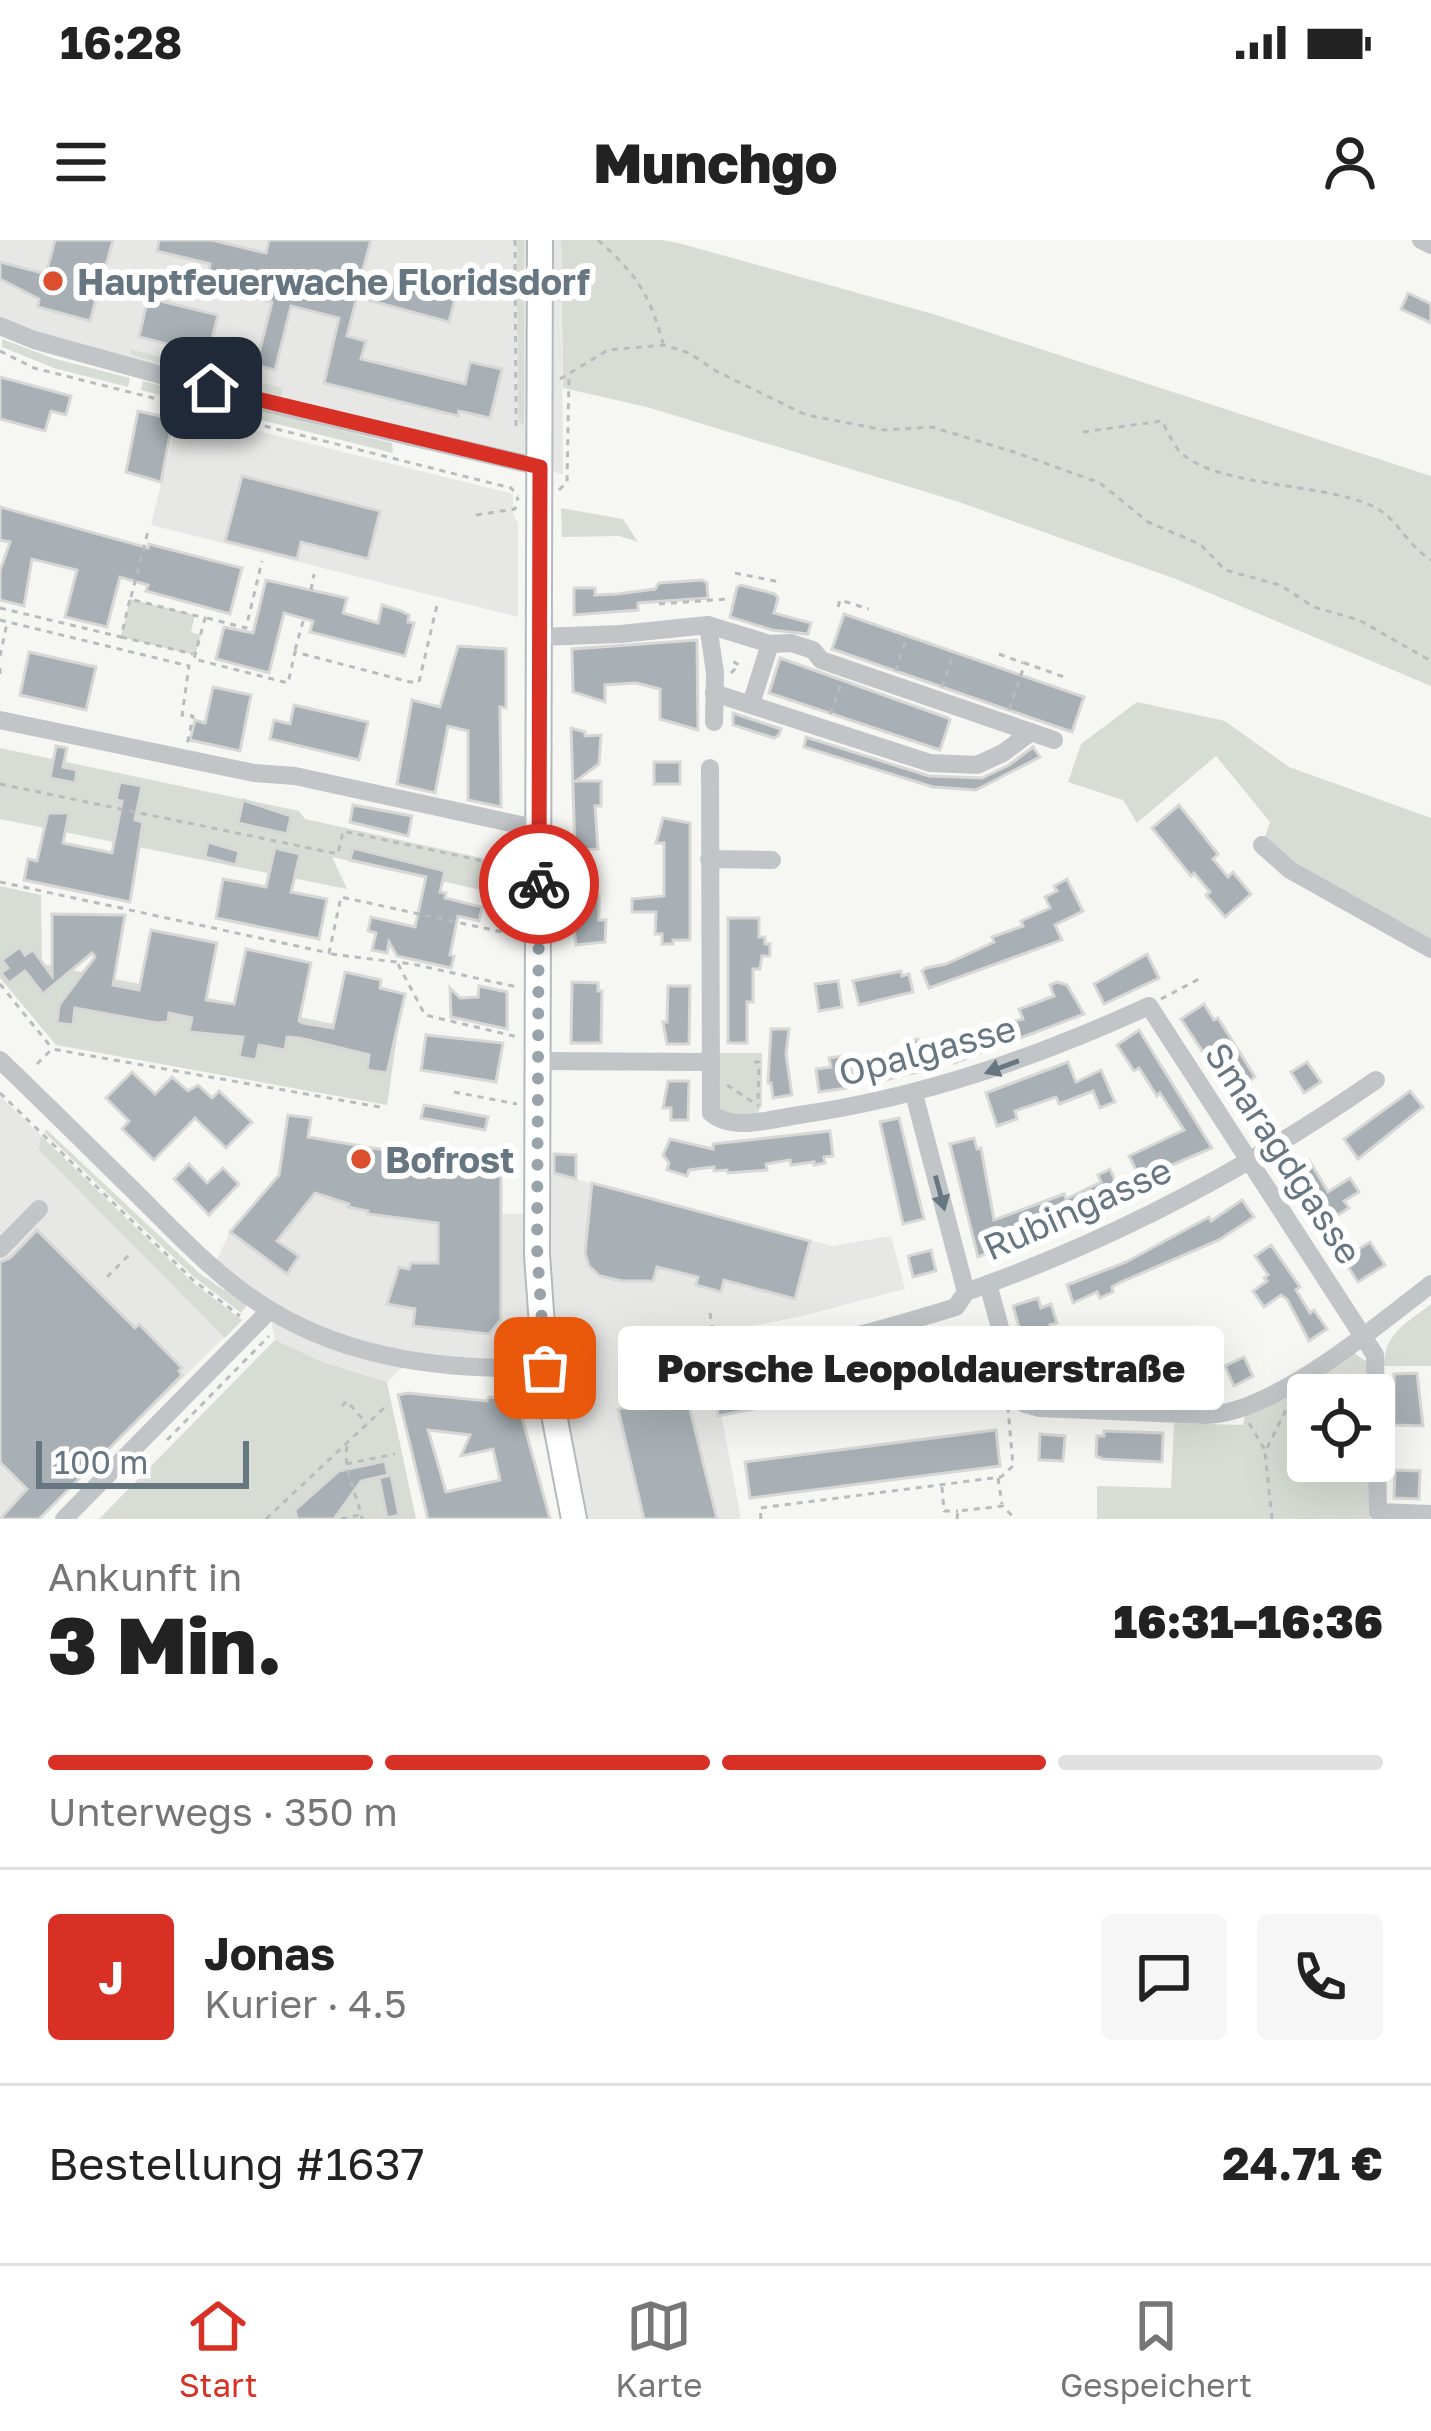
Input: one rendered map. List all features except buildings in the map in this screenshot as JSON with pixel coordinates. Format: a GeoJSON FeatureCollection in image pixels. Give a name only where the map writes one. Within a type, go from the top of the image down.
{"type":"FeatureCollection","features":[{"type":"Feature","properties":{"kind":"main road"},"geometry":{"type":"LineString","coordinates":[[540,240],[537,1248],[545,1368],[574,1519]]}},
{"type":"Feature","properties":{"kind":"street"},"geometry":{"type":"LineString","coordinates":[[1421,240],[1431,244]]}},
{"type":"Feature","properties":{"kind":"street"},"geometry":{"type":"LineString","coordinates":[[0,326],[34,340],[248,398],[540,467]]}},
{"type":"Feature","properties":{"kind":"street"},"geometry":{"type":"LineString","coordinates":[[708,625],[714,722]]}},
{"type":"Feature","properties":{"kind":"street"},"geometry":{"type":"LineString","coordinates":[[539,637],[708,625],[770,644],[791,643],[847,668],[1054,740]]}},
{"type":"Feature","properties":{"kind":"street"},"geometry":{"type":"LineString","coordinates":[[751,704],[770,644]]}},
{"type":"Feature","properties":{"kind":"street"},"geometry":{"type":"LineString","coordinates":[[714,693],[930,763],[976,765],[1003,753],[1031,732]]}},
{"type":"Feature","properties":{"kind":"street"},"geometry":{"type":"LineString","coordinates":[[0,720],[539,829]]}},
{"type":"Feature","properties":{"kind":"street"},"geometry":{"type":"LineString","coordinates":[[538,1061],[713,1071],[710,768]]}},
{"type":"Feature","properties":{"kind":"street"},"geometry":{"type":"LineString","coordinates":[[1262,844],[1290,870],[1431,949]]}},
{"type":"Feature","properties":{"kind":"street"},"geometry":{"type":"LineString","coordinates":[[708,862],[772,860]]}},
{"type":"Feature","properties":{"kind":"street","name":"Opalgasse"},"geometry":{"type":"LineString","coordinates":[[713,1071],[710,1113],[729,1123],[871,1105],[1069,1042],[1149,1006]]}},
{"type":"Feature","properties":{"kind":"street","name":"Smaragdgasse"},"geometry":{"type":"LineString","coordinates":[[1149,1006],[1364,1336]]}},
{"type":"Feature","properties":{"kind":"street"},"geometry":{"type":"LineString","coordinates":[[0,1060],[197,1254],[269,1310],[338,1341],[402,1360],[463,1369],[545,1368]]}},
{"type":"Feature","properties":{"kind":"street","name":"Rubingasse"},"geometry":{"type":"LineString","coordinates":[[717,1362],[770,1356],[889,1328],[956,1306],[965,1292],[1078,1249],[1250,1162],[1376,1080]]}},
{"type":"Feature","properties":{"kind":"street"},"geometry":{"type":"LineString","coordinates":[[914,1094],[965,1292]]}},
{"type":"Feature","properties":{"kind":"street"},"geometry":{"type":"LineString","coordinates":[[0,1249],[39,1209]]}},
{"type":"Feature","properties":{"kind":"street"},"geometry":{"type":"LineString","coordinates":[[988,1284],[1025,1404],[1227,1414],[1283,1388],[1364,1336],[1431,1284]]}},
{"type":"Feature","properties":{"kind":"street"},"geometry":{"type":"LineString","coordinates":[[64,1519],[269,1310]]}},
{"type":"Feature","properties":{"kind":"street"},"geometry":{"type":"LineString","coordinates":[[1364,1336],[1376,1355],[1378,1512],[1431,1514]]}},
{"type":"Feature","properties":{"kind":"path"},"geometry":{"type":"LineString","coordinates":[[515,240],[516,430]]}},
{"type":"Feature","properties":{"kind":"path"},"geometry":{"type":"LineString","coordinates":[[598,240],[627,266],[652,302],[664,345]]}},
{"type":"Feature","properties":{"kind":"path"},"geometry":{"type":"LineString","coordinates":[[559,380],[608,350],[664,345],[688,352],[806,415],[885,430],[932,427],[1100,483],[1148,522],[1200,544],[1225,570],[1280,585],[1314,607],[1359,620],[1431,661]]}},
{"type":"Feature","properties":{"kind":"path"},"geometry":{"type":"LineString","coordinates":[[0,351],[34,368],[511,488],[518,496],[515,509],[476,515]]}},
{"type":"Feature","properties":{"kind":"path"},"geometry":{"type":"LineString","coordinates":[[559,490],[567,482],[568,375]]}},
{"type":"Feature","properties":{"kind":"path"},"geometry":{"type":"LineString","coordinates":[[1083,432],[1162,421],[1180,452],[1216,472],[1290,488],[1329,490],[1391,515],[1414,550],[1431,560]]}},
{"type":"Feature","properties":{"kind":"path"},"geometry":{"type":"LineString","coordinates":[[121,637],[148,531]]}},
{"type":"Feature","properties":{"kind":"path"},"geometry":{"type":"LineString","coordinates":[[130,599],[246,628],[262,561]]}},
{"type":"Feature","properties":{"kind":"path"},"geometry":{"type":"LineString","coordinates":[[735,573],[780,582]]}},
{"type":"Feature","properties":{"kind":"path"},"geometry":{"type":"LineString","coordinates":[[310,590],[314,574]]}},
{"type":"Feature","properties":{"kind":"path"},"geometry":{"type":"LineString","coordinates":[[659,604],[727,599]]}},
{"type":"Feature","properties":{"kind":"path"},"geometry":{"type":"LineString","coordinates":[[838,607],[840,600],[869,609]]}},
{"type":"Feature","properties":{"kind":"path"},"geometry":{"type":"LineString","coordinates":[[295,652],[419,682],[437,605]]}},
{"type":"Feature","properties":{"kind":"path"},"geometry":{"type":"LineString","coordinates":[[0,608],[195,655]]}},
{"type":"Feature","properties":{"kind":"path"},"geometry":{"type":"LineString","coordinates":[[205,617],[194,659],[288,682],[304,618]]}},
{"type":"Feature","properties":{"kind":"path"},"geometry":{"type":"LineString","coordinates":[[0,620],[189,666],[182,715],[193,716],[184,758]]}},
{"type":"Feature","properties":{"kind":"path"},"geometry":{"type":"LineString","coordinates":[[0,656],[8,622]]}},
{"type":"Feature","properties":{"kind":"path"},"geometry":{"type":"LineString","coordinates":[[891,684],[907,639]]}},
{"type":"Feature","properties":{"kind":"path"},"geometry":{"type":"LineString","coordinates":[[999,654],[1067,678]]}},
{"type":"Feature","properties":{"kind":"path"},"geometry":{"type":"LineString","coordinates":[[938,700],[953,655]]}},
{"type":"Feature","properties":{"kind":"path"},"geometry":{"type":"LineString","coordinates":[[1004,723],[1025,663]]}},
{"type":"Feature","properties":{"kind":"path"},"geometry":{"type":"LineString","coordinates":[[0,668],[0,678]]}},
{"type":"Feature","properties":{"kind":"path"},"geometry":{"type":"LineString","coordinates":[[826,727],[847,668]]}},
{"type":"Feature","properties":{"kind":"path"},"geometry":{"type":"LineString","coordinates":[[0,784],[338,854],[343,831],[522,869]]}},
{"type":"Feature","properties":{"kind":"path"},"geometry":{"type":"LineString","coordinates":[[0,882],[329,953],[521,988]]}},
{"type":"Feature","properties":{"kind":"path"},"geometry":{"type":"LineString","coordinates":[[329,953],[341,897],[522,936]]}},
{"type":"Feature","properties":{"kind":"path"},"geometry":{"type":"LineString","coordinates":[[397,963],[425,1015],[521,1037]]}},
{"type":"Feature","properties":{"kind":"path"},"geometry":{"type":"LineString","coordinates":[[1149,1006],[1199,979]]}},
{"type":"Feature","properties":{"kind":"path"},"geometry":{"type":"LineString","coordinates":[[0,984],[52,1048],[386,1108]]}},
{"type":"Feature","properties":{"kind":"path"},"geometry":{"type":"LineString","coordinates":[[37,1064],[52,1048]]}},
{"type":"Feature","properties":{"kind":"path"},"geometry":{"type":"LineString","coordinates":[[754,1062],[759,1062],[758,1105]]}},
{"type":"Feature","properties":{"kind":"path"},"geometry":{"type":"LineString","coordinates":[[713,1071],[764,1112]]}},
{"type":"Feature","properties":{"kind":"path"},"geometry":{"type":"LineString","coordinates":[[0,1093],[193,1280],[255,1325]]}},
{"type":"Feature","properties":{"kind":"path"},"geometry":{"type":"LineString","coordinates":[[454,1093],[520,1105]]}},
{"type":"Feature","properties":{"kind":"path"},"geometry":{"type":"LineString","coordinates":[[107,1276],[131,1252]]}},
{"type":"Feature","properties":{"kind":"path"},"geometry":{"type":"LineString","coordinates":[[710,1313],[717,1362]]}},
{"type":"Feature","properties":{"kind":"path"},"geometry":{"type":"LineString","coordinates":[[1265,1452],[1288,1405],[1283,1388]]}},
{"type":"Feature","properties":{"kind":"path"},"geometry":{"type":"LineString","coordinates":[[342,1406],[347,1401],[368,1424]]}},
{"type":"Feature","properties":{"kind":"path"},"geometry":{"type":"LineString","coordinates":[[761,1519],[760,1508],[998,1478],[1013,1466],[1007,1404]]}},
{"type":"Feature","properties":{"kind":"path"},"geometry":{"type":"LineString","coordinates":[[266,1519],[384,1408]]}},
{"type":"Feature","properties":{"kind":"path"},"geometry":{"type":"LineString","coordinates":[[1243,1417],[1257,1431],[1265,1452],[1272,1519]]}},
{"type":"Feature","properties":{"kind":"path"},"geometry":{"type":"LineString","coordinates":[[341,1519],[361,1517],[356,1490],[344,1465],[347,1445]]}},
{"type":"Feature","properties":{"kind":"path"},"geometry":{"type":"LineString","coordinates":[[344,1465],[395,1454]]}},
{"type":"Feature","properties":{"kind":"path"},"geometry":{"type":"LineString","coordinates":[[998,1478],[1003,1506],[1016,1519]]}},
{"type":"Feature","properties":{"kind":"path"},"geometry":{"type":"LineString","coordinates":[[941,1485],[944,1511],[1003,1506]]}},
{"type":"Feature","properties":{"kind":"path"},"geometry":{"type":"LineString","coordinates":[[957,1519],[958,1511]]}},
{"type":"Feature","properties":{"kind":"shaded area"},"geometry":{"type":"Polygon","coordinates":[[[0,240],[561,240],[563,474],[58,352],[0,331],[0,240]]]}},
{"type":"Feature","properties":{"kind":"shaded area"},"geometry":{"type":"Polygon","coordinates":[[[517,240],[524,240],[524,426],[518,420],[517,240]]]}},
{"type":"Feature","properties":{"kind":"shaded area"},"geometry":{"type":"Polygon","coordinates":[[[561,240],[682,244],[933,314],[1431,476],[1431,686],[1176,579],[959,502],[647,407],[563,388],[561,240]]]}},
{"type":"Feature","properties":{"kind":"shaded area"},"geometry":{"type":"Polygon","coordinates":[[[2,339],[52,358],[130,378],[128,387],[54,368],[2,347],[2,339]]]}},
{"type":"Feature","properties":{"kind":"shaded area"},"geometry":{"type":"Polygon","coordinates":[[[129,349],[283,388],[281,398],[132,355],[129,349]]]}},
{"type":"Feature","properties":{"kind":"shaded area"},"geometry":{"type":"Polygon","coordinates":[[[143,381],[392,443],[393,453],[141,390],[143,381]]]}},
{"type":"Feature","properties":{"kind":"shaded area"},"geometry":{"type":"Polygon","coordinates":[[[179,411],[513,494],[518,523],[518,617],[151,525],[179,411]]]}},
{"type":"Feature","properties":{"kind":"shaded area"},"geometry":{"type":"Polygon","coordinates":[[[561,508],[623,519],[638,542],[619,536],[562,537],[561,508]]]}},
{"type":"Feature","properties":{"kind":"shaded area"},"geometry":{"type":"Polygon","coordinates":[[[130,599],[195,615],[191,632],[201,635],[195,655],[121,637],[130,599]]]}},
{"type":"Feature","properties":{"kind":"shaded area"},"geometry":{"type":"Polygon","coordinates":[[[1137,702],[1225,721],[1289,767],[1431,818],[1431,949],[1262,845],[1270,822],[1216,756],[1137,823],[1123,800],[1068,782],[1081,744],[1137,702]]]}},
{"type":"Feature","properties":{"kind":"shaded area"},"geometry":{"type":"Polygon","coordinates":[[[0,748],[299,811],[305,819],[518,866],[518,898],[332,857],[347,889],[0,819],[0,748]]]}},
{"type":"Feature","properties":{"kind":"shaded area"},"geometry":{"type":"Polygon","coordinates":[[[0,886],[41,895],[42,964],[397,1037],[387,1105],[56,1045],[0,978],[0,886]]]}},
{"type":"Feature","properties":{"kind":"shaded area"},"geometry":{"type":"Polygon","coordinates":[[[717,1053],[762,1053],[762,1105],[757,1114],[731,1116],[717,1106],[717,1053]]]}},
{"type":"Feature","properties":{"kind":"shaded area"},"geometry":{"type":"Polygon","coordinates":[[[0,1096],[192,1282],[242,1320],[39,1519],[0,1519],[0,1096]]]}},
{"type":"Feature","properties":{"kind":"shaded area"},"geometry":{"type":"Polygon","coordinates":[[[44,1132],[199,1273],[247,1305],[241,1313],[194,1277],[44,1132]]]}},
{"type":"Feature","properties":{"kind":"shaded area"},"geometry":{"type":"Polygon","coordinates":[[[41,1136],[192,1282],[242,1320],[225,1338],[39,1150],[41,1136]]]}},
{"type":"Feature","properties":{"kind":"shaded area"},"geometry":{"type":"Polygon","coordinates":[[[553,1173],[832,1246],[891,1236],[905,1289],[706,1335],[741,1519],[580,1519],[547,1371],[406,1364],[387,1382],[377,1380],[275,1340],[269,1310],[213,1268],[230,1232],[279,1175],[503,1214],[534,1214],[553,1173]]]}},
{"type":"Feature","properties":{"kind":"shaded area"},"geometry":{"type":"Polygon","coordinates":[[[1431,1304],[1431,1366],[1384,1366],[1393,1337],[1431,1304]]]}},
{"type":"Feature","properties":{"kind":"shaded area"},"geometry":{"type":"Polygon","coordinates":[[[275,1340],[325,1363],[387,1382],[416,1519],[99,1519],[275,1340]]]}},
{"type":"Feature","properties":{"kind":"shaded area"},"geometry":{"type":"Polygon","coordinates":[[[1354,1353],[1370,1364],[1370,1374],[1317,1374],[1354,1353]]]}},
{"type":"Feature","properties":{"kind":"shaded area"},"geometry":{"type":"Polygon","coordinates":[[[1287,1391],[1287,1482],[1370,1482],[1370,1519],[1097,1519],[1097,1486],[1171,1488],[1174,1423],[1243,1425],[1245,1415],[1287,1391]]]}},
{"type":"Feature","properties":{"kind":"way so far"},"geometry":{"type":"LineString","coordinates":[[539,884],[537,1248],[545,1368]]}},
{"type":"Feature","properties":{"kind":"place","name":"Hauptfeuerwache Floridsdorf"},"geometry":{"type":"Point","coordinates":[53,281]}},
{"type":"Feature","properties":{"kind":"place","name":"Bofrost"},"geometry":{"type":"Point","coordinates":[361,1159]}},
{"type":"Feature","properties":{"kind":"place","name":"Porsche Leopoldauerstraße"},"geometry":{"type":"Point","coordinates":[545,1368]}},
{"type":"Feature","properties":{"kind":"route"},"geometry":{"type":"LineString","coordinates":[[211,388],[540,467],[539,884]]}}]}
